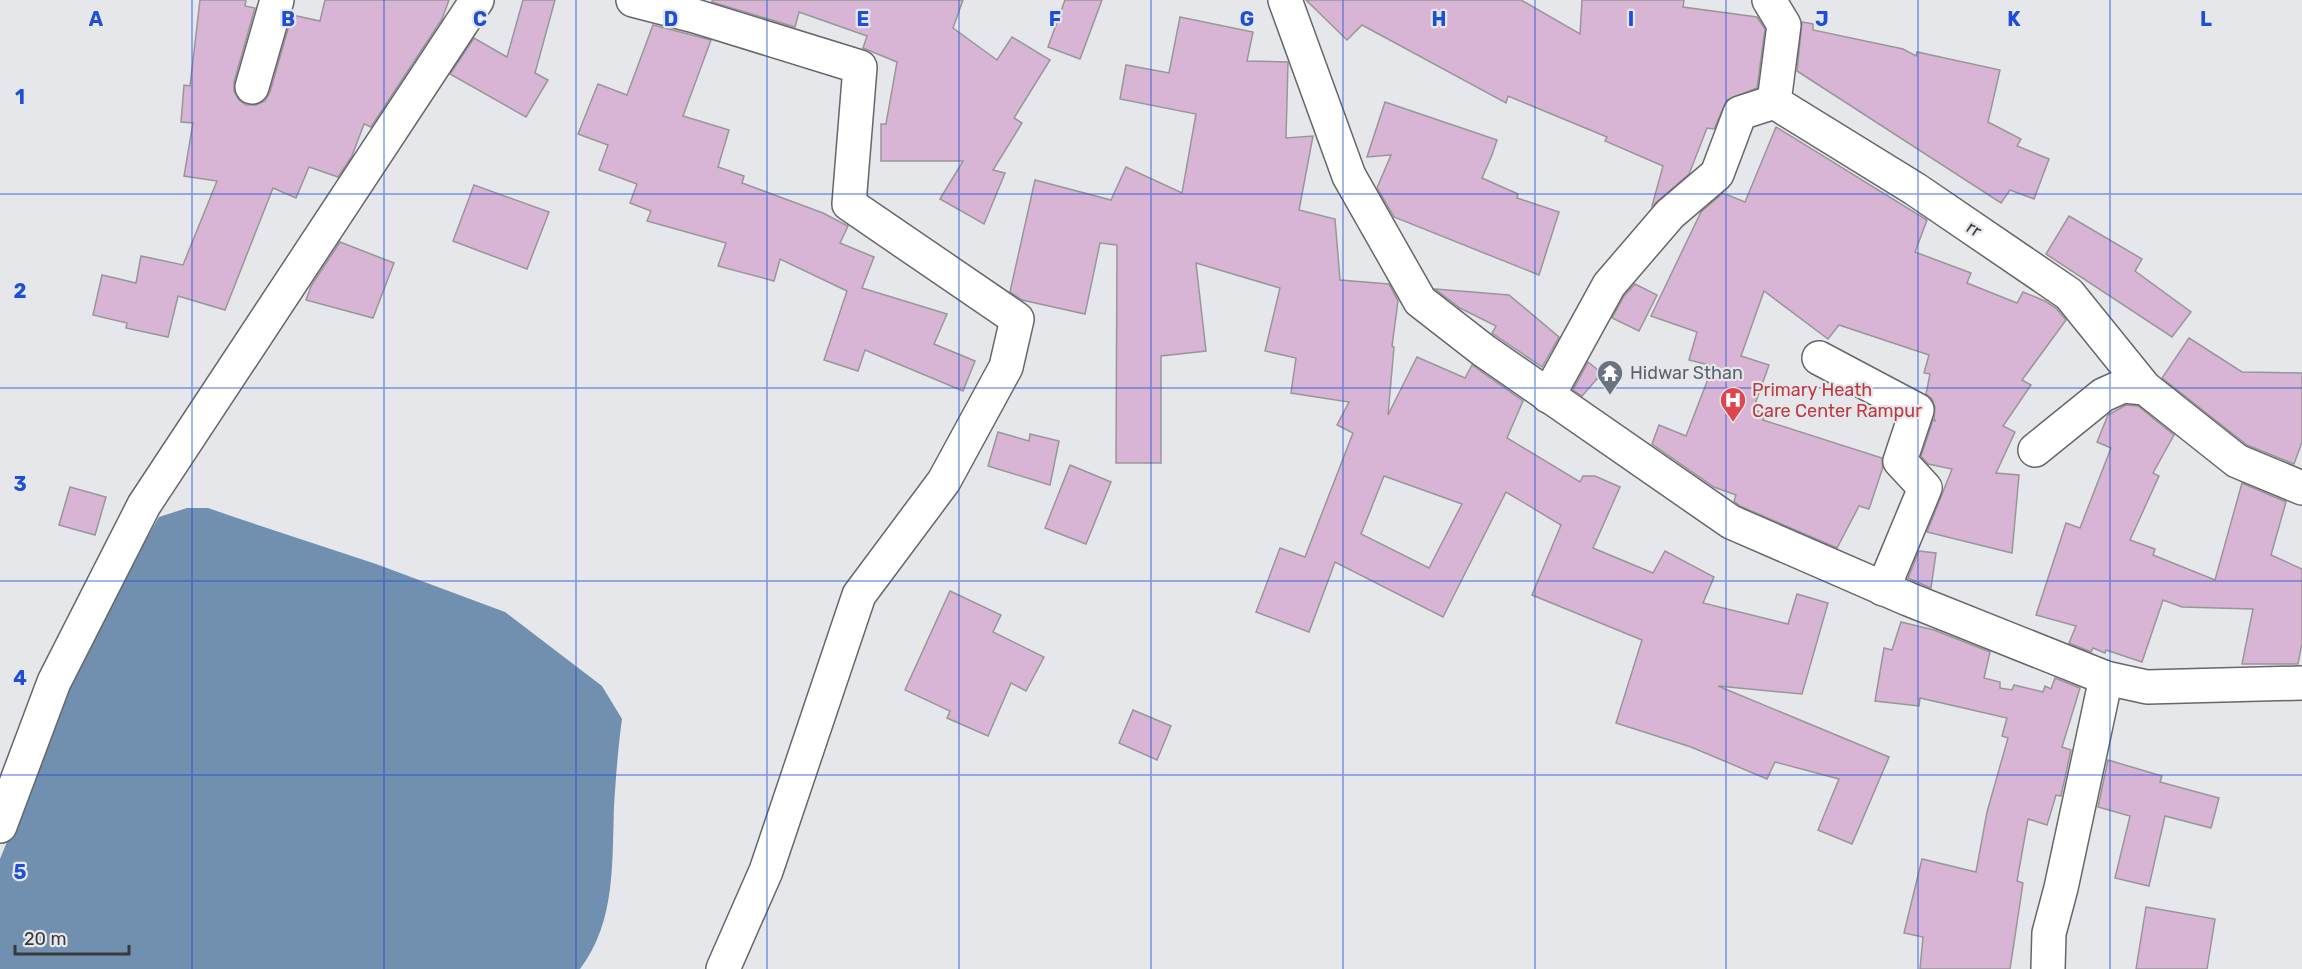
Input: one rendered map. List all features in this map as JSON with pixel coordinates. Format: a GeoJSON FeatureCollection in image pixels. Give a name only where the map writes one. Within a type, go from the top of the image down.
{"type":"FeatureCollection","features":[{"type":"Feature","properties":{"kind":"street"},"geometry":{"type":"LineString","coordinates":[[252,87],[277,0]]}},
{"type":"Feature","properties":{"kind":"street"},"geometry":{"type":"LineString","coordinates":[[0,826],[54,681],[144,505],[476,0]]}},
{"type":"Feature","properties":{"kind":"street"},"geometry":{"type":"LineString","coordinates":[[633,0],[860,67],[849,204],[1017,320],[1006,367],[944,481],[859,595],[766,871],[723,969]]}},
{"type":"Feature","properties":{"kind":"street"},"geometry":{"type":"LineString","coordinates":[[1285,0],[1349,176],[1420,301],[1483,350],[1731,522],[1883,589],[2106,678],[2147,687],[2302,683]]}},
{"type":"Feature","properties":{"kind":"street"},"geometry":{"type":"LineString","coordinates":[[1548,396],[1608,285],[1670,214],[1717,174],[1740,113],[1774,102],[1784,25],[1769,0]]}},
{"type":"Feature","properties":{"kind":"street","name":"rr"},"geometry":{"type":"LineString","coordinates":[[1774,102],[1915,189],[2069,294],[2145,388],[2237,461],[2302,488]]}},
{"type":"Feature","properties":{"kind":"street"},"geometry":{"type":"LineString","coordinates":[[1819,358],[1917,410],[1900,461],[1925,488],[1883,589]]}},
{"type":"Feature","properties":{"kind":"street"},"geometry":{"type":"LineString","coordinates":[[2035,450],[2103,395],[2123,386],[2145,388]]}},
{"type":"Feature","properties":{"kind":"street"},"geometry":{"type":"LineString","coordinates":[[2048,969],[2049,933],[2061,888],[2106,678]]}},
{"type":"Feature","properties":{"kind":"water"},"geometry":{"type":"Polygon","coordinates":[[[187,508],[208,508],[376,564],[505,612],[602,686],[622,719],[614,806],[612,870],[606,912],[600,932],[592,951],[580,969],[0,969],[0,859],[89,639],[159,517],[187,508]]]}},
{"type":"Feature","properties":{"kind":"building"},"geometry":{"type":"Polygon","coordinates":[[[200,0],[246,0],[245,6],[255,8],[234,82],[234,91],[239,100],[246,105],[256,105],[265,101],[270,92],[292,15],[320,21],[325,0],[449,0],[442,19],[371,127],[364,124],[352,156],[338,177],[309,167],[296,198],[273,188],[225,310],[178,296],[168,337],[126,328],[127,323],[93,315],[102,275],[136,283],[141,256],[183,265],[217,181],[184,176],[193,123],[181,122],[184,85],[190,86],[200,0]]]}},
{"type":"Feature","properties":{"kind":"building"},"geometry":{"type":"Polygon","coordinates":[[[523,0],[555,0],[535,73],[548,80],[526,117],[450,74],[474,38],[507,57],[523,0]]]}},
{"type":"Feature","properties":{"kind":"building"},"geometry":{"type":"Polygon","coordinates":[[[712,0],[963,0],[953,28],[997,60],[1012,37],[1050,60],[1014,118],[1022,123],[993,170],[1005,173],[984,224],[940,199],[963,161],[881,161],[881,124],[886,124],[897,62],[863,48],[867,36],[799,12],[795,27],[712,2],[712,0]]]}},
{"type":"Feature","properties":{"kind":"building"},"geometry":{"type":"Polygon","coordinates":[[[1065,0],[1102,0],[1080,59],[1048,47],[1065,0]]]}},
{"type":"Feature","properties":{"kind":"building"},"geometry":{"type":"Polygon","coordinates":[[[1306,0],[1521,0],[1580,34],[1582,0],[1684,0],[1683,7],[1757,17],[1765,29],[1757,88],[1727,100],[1714,129],[1707,128],[1689,174],[1652,206],[1663,166],[1605,141],[1607,137],[1508,96],[1506,103],[1362,25],[1347,40],[1306,0]]]}},
{"type":"Feature","properties":{"kind":"building"},"geometry":{"type":"Polygon","coordinates":[[[1180,17],[1253,32],[1247,61],[1288,62],[1286,138],[1313,136],[1299,210],[1335,219],[1340,280],[1389,284],[1398,301],[1392,346],[1394,347],[1388,415],[1417,357],[1465,378],[1472,365],[1523,401],[1507,438],[1580,482],[1583,476],[1595,476],[1620,487],[1593,548],[1653,573],[1665,551],[1714,577],[1703,603],[1788,624],[1797,594],[1828,603],[1802,694],[1718,686],[1889,757],[1852,844],[1818,830],[1839,779],[1775,762],[1767,779],[1691,747],[1616,723],[1642,640],[1532,595],[1561,525],[1506,492],[1443,617],[1335,562],[1309,632],[1256,612],[1280,548],[1305,557],[1353,433],[1337,425],[1349,402],[1291,393],[1296,358],[1265,351],[1280,288],[1196,263],[1206,351],[1161,356],[1161,463],[1116,463],[1117,245],[1100,243],[1085,314],[1022,300],[1010,292],[1035,180],[1111,200],[1126,167],[1182,193],[1196,114],[1120,99],[1126,65],[1169,73],[1180,17]],[[1384,476],[1361,534],[1429,568],[1462,504],[1384,476]]]}},
{"type":"Feature","properties":{"kind":"building"},"geometry":{"type":"Polygon","coordinates":[[[1802,22],[1813,24],[1813,30],[1903,49],[1916,56],[1917,52],[2000,70],[1988,122],[2021,139],[2017,146],[2049,159],[2034,199],[2010,190],[2001,203],[1797,71],[1802,22]]]}},
{"type":"Feature","properties":{"kind":"building"},"geometry":{"type":"Polygon","coordinates":[[[653,25],[711,40],[683,116],[729,130],[718,167],[744,176],[742,183],[823,213],[848,226],[840,243],[874,257],[862,288],[947,314],[934,344],[975,361],[963,391],[865,350],[858,371],[824,360],[847,291],[780,259],[774,281],[718,266],[726,243],[647,221],[651,211],[630,203],[637,184],[599,170],[608,145],[578,134],[598,84],[627,95],[653,25]]]}},
{"type":"Feature","properties":{"kind":"building"},"geometry":{"type":"Polygon","coordinates":[[[1385,102],[1497,140],[1482,178],[1518,194],[1517,198],[1559,212],[1539,275],[1394,217],[1377,188],[1391,155],[1367,157],[1385,102]]]}},
{"type":"Feature","properties":{"kind":"building"},"geometry":{"type":"Polygon","coordinates":[[[1776,127],[1927,220],[1915,252],[1971,273],[1967,283],[2017,303],[2023,292],[2045,301],[2056,308],[2066,320],[2022,380],[2031,385],[2003,426],[2015,432],[1996,473],[2019,475],[2012,553],[1927,532],[1952,469],[1928,464],[1921,456],[1933,420],[1936,421],[1934,419],[1935,407],[1932,399],[1926,394],[1930,374],[1924,373],[1929,355],[1839,325],[1828,339],[1764,291],[1741,356],[1769,365],[1753,410],[1766,413],[1763,420],[1882,458],[1883,467],[1869,509],[1859,506],[1837,548],[1740,506],[1734,501],[1736,495],[1714,487],[1652,444],[1659,425],[1686,436],[1713,366],[1689,360],[1697,332],[1651,316],[1701,212],[1723,193],[1745,202],[1776,127]]]}},
{"type":"Feature","properties":{"kind":"building"},"geometry":{"type":"Polygon","coordinates":[[[474,185],[549,212],[527,269],[453,241],[474,185]]]}},
{"type":"Feature","properties":{"kind":"building"},"geometry":{"type":"Polygon","coordinates":[[[2069,216],[2142,259],[2135,271],[2191,312],[2172,337],[2046,254],[2069,216]]]}},
{"type":"Feature","properties":{"kind":"building"},"geometry":{"type":"Polygon","coordinates":[[[340,242],[394,263],[373,318],[306,300],[311,286],[340,242]]]}},
{"type":"Feature","properties":{"kind":"building"},"geometry":{"type":"Polygon","coordinates":[[[1635,284],[1657,295],[1639,331],[1612,318],[1624,296],[1635,284]]]}},
{"type":"Feature","properties":{"kind":"building"},"geometry":{"type":"Polygon","coordinates":[[[1435,289],[1509,295],[1559,337],[1542,367],[1492,333],[1496,326],[1460,308],[1435,289]]]}},
{"type":"Feature","properties":{"kind":"building"},"geometry":{"type":"Polygon","coordinates":[[[2189,338],[2242,372],[2302,373],[2302,442],[2294,464],[2247,445],[2162,378],[2189,338]]]}},
{"type":"Feature","properties":{"kind":"building"},"geometry":{"type":"Polygon","coordinates":[[[1588,362],[1602,373],[1582,396],[1573,390],[1588,362]]]}},
{"type":"Feature","properties":{"kind":"building"},"geometry":{"type":"Polygon","coordinates":[[[2126,405],[2138,406],[2174,435],[2153,473],[2159,476],[2130,540],[2155,549],[2153,555],[2215,580],[2242,483],[2286,502],[2271,555],[2302,569],[2302,643],[2298,664],[2242,664],[2253,609],[2182,607],[2163,600],[2142,662],[2106,650],[2105,653],[2093,648],[2091,652],[2069,643],[2076,626],[2036,615],[2066,523],[2080,528],[2111,448],[2097,442],[2108,415],[2126,405]]]}},
{"type":"Feature","properties":{"kind":"building"},"geometry":{"type":"Polygon","coordinates":[[[998,432],[1029,441],[1030,434],[1059,441],[1050,485],[988,466],[998,432]]]}},
{"type":"Feature","properties":{"kind":"building"},"geometry":{"type":"Polygon","coordinates":[[[1070,465],[1111,482],[1086,544],[1045,528],[1070,465]]]}},
{"type":"Feature","properties":{"kind":"building"},"geometry":{"type":"Polygon","coordinates":[[[70,487],[106,497],[95,535],[59,525],[70,487]]]}},
{"type":"Feature","properties":{"kind":"building"},"geometry":{"type":"Polygon","coordinates":[[[1919,551],[1936,553],[1931,588],[1908,578],[1919,551]]]}},
{"type":"Feature","properties":{"kind":"building"},"geometry":{"type":"Polygon","coordinates":[[[950,591],[1001,615],[993,632],[1044,657],[1026,691],[1011,683],[988,736],[947,718],[950,711],[905,690],[950,591]]]}},
{"type":"Feature","properties":{"kind":"building"},"geometry":{"type":"Polygon","coordinates":[[[1901,622],[1934,630],[1990,652],[1984,678],[2000,682],[2000,688],[2012,690],[2014,685],[2043,692],[2045,686],[2051,689],[2055,678],[2080,688],[2062,747],[2071,750],[2061,796],[2056,795],[2047,825],[2028,819],[2017,881],[2023,883],[2010,969],[1920,969],[1923,937],[1904,933],[1922,859],[1976,872],[1987,812],[2008,738],[2002,736],[2007,718],[1920,698],[1919,706],[1875,701],[1884,648],[1892,650],[1901,622]]]}},
{"type":"Feature","properties":{"kind":"building"},"geometry":{"type":"Polygon","coordinates":[[[1133,710],[1171,726],[1157,760],[1119,743],[1133,710]]]}},
{"type":"Feature","properties":{"kind":"building"},"geometry":{"type":"Polygon","coordinates":[[[2108,760],[2162,776],[2160,782],[2219,798],[2211,828],[2165,816],[2149,886],[2115,878],[2130,816],[2098,807],[2108,760]]]}},
{"type":"Feature","properties":{"kind":"building"},"geometry":{"type":"Polygon","coordinates":[[[2146,907],[2215,919],[2207,969],[2136,969],[2146,907]]]}},
{"type":"Feature","properties":{"kind":"place","name":"Hidwar Sthan"},"geometry":{"type":"Point","coordinates":[1610,396]}},
{"type":"Feature","properties":{"kind":"place","name":"Primary Heath Care Center Rampur"},"geometry":{"type":"Point","coordinates":[1733,423]}}]}
